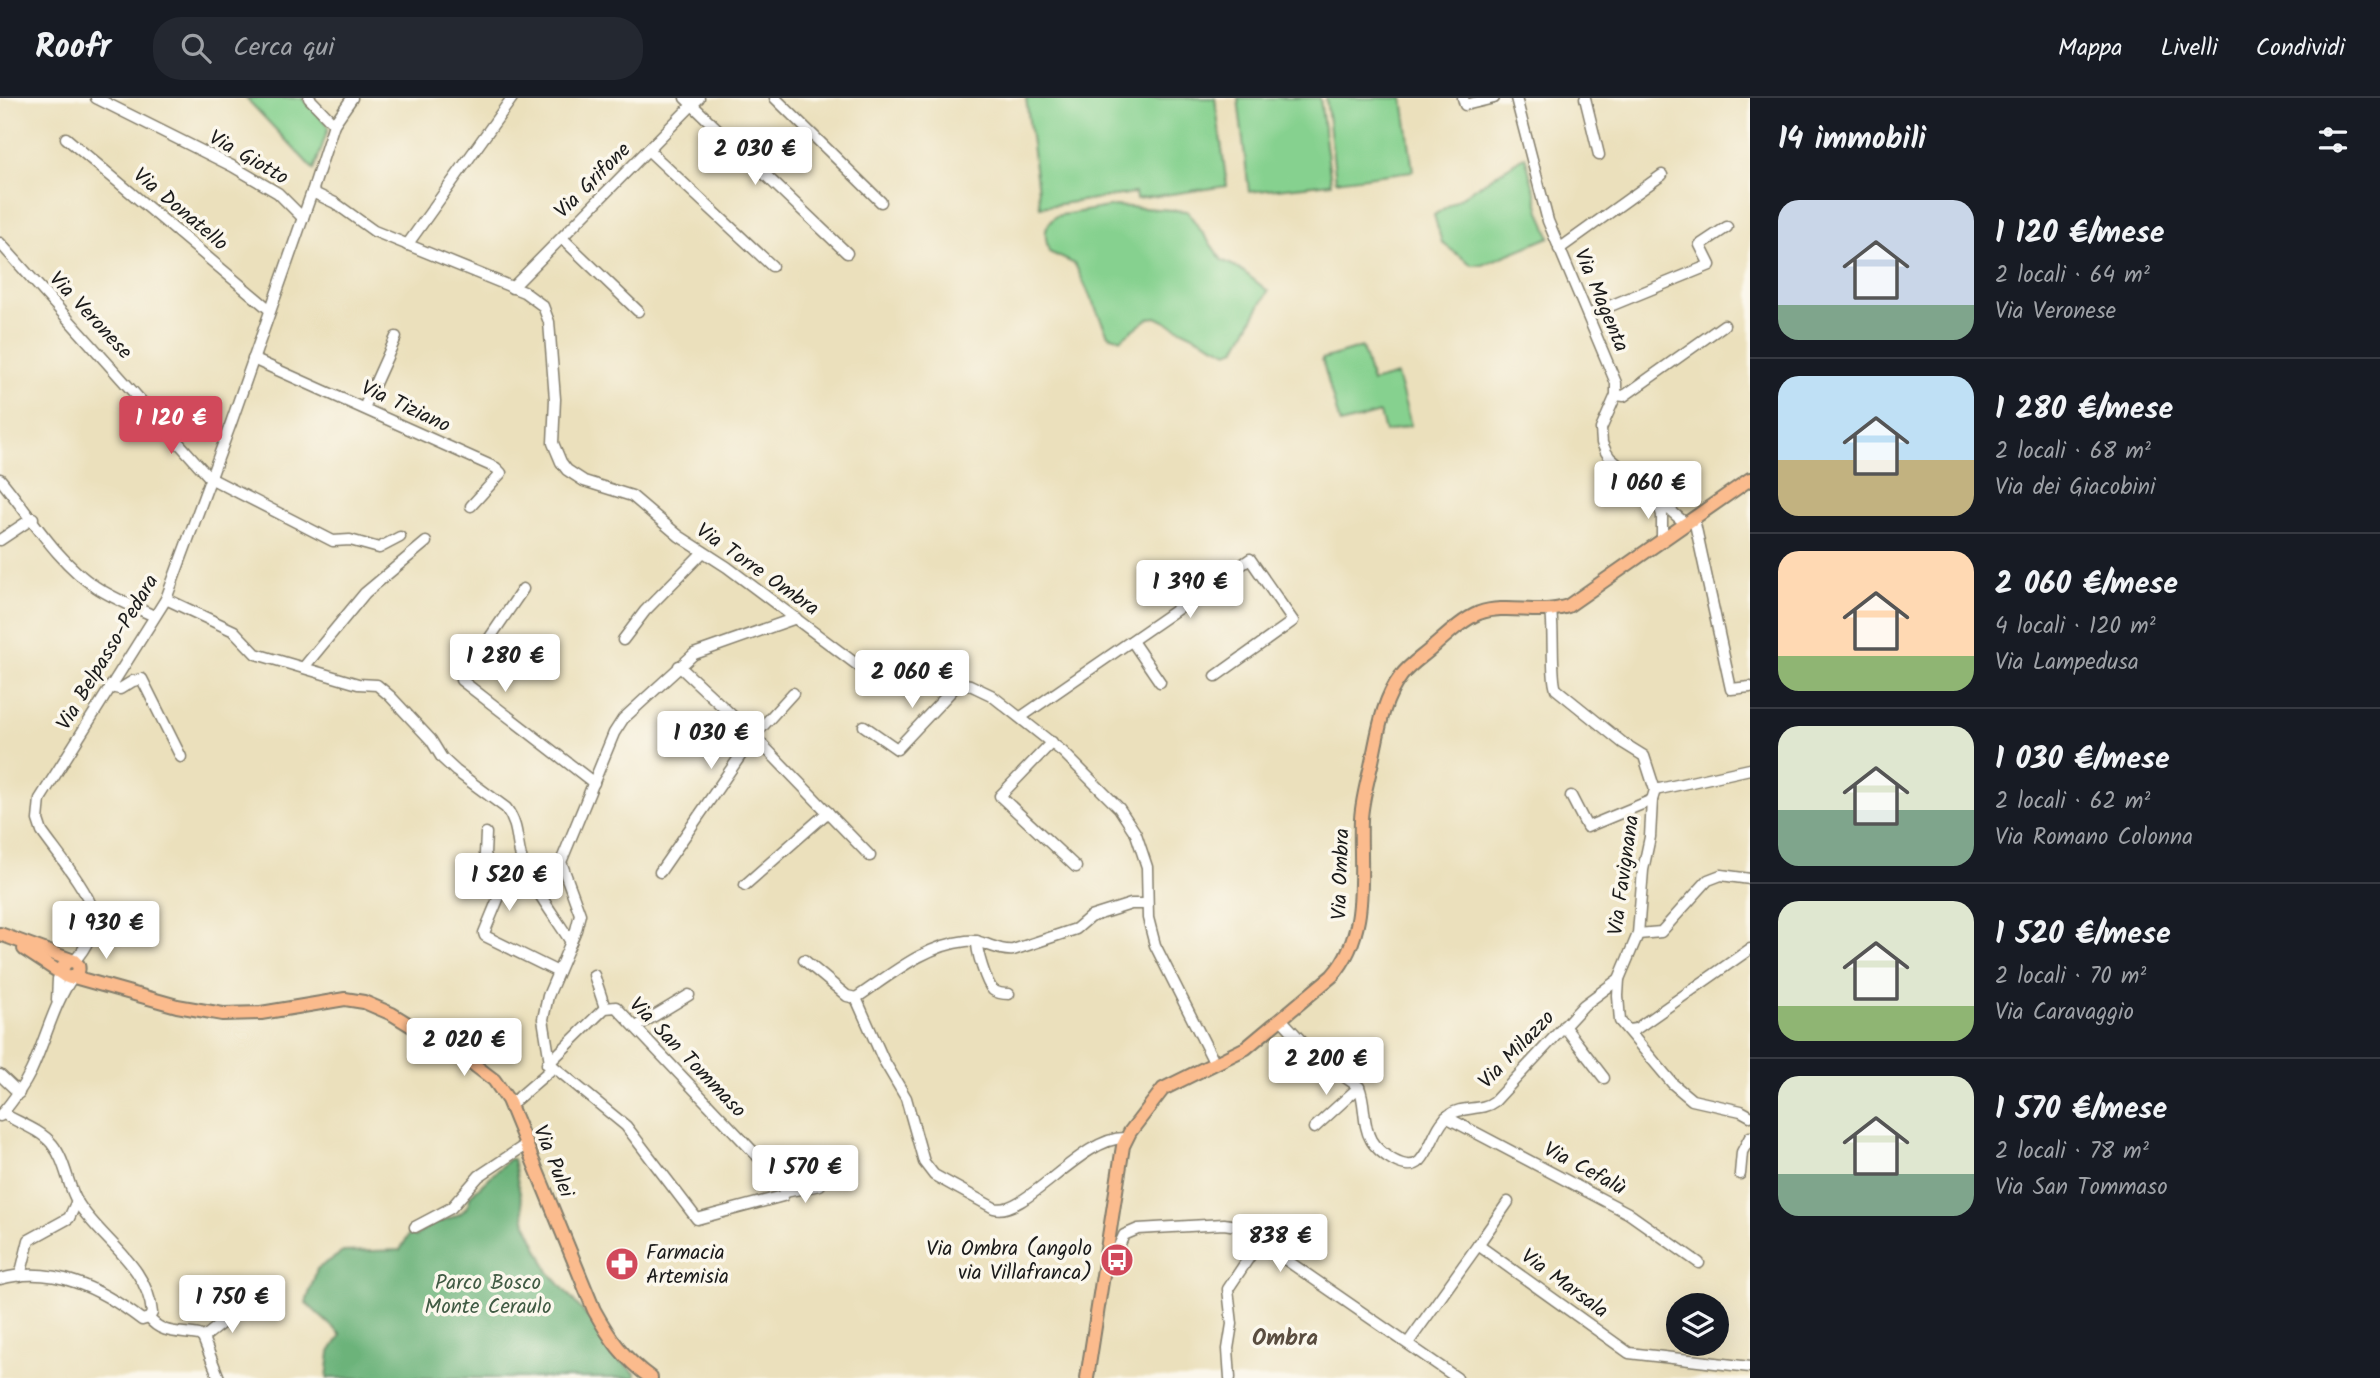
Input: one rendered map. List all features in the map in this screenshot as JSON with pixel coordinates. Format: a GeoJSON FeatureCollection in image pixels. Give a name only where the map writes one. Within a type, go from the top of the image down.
{"type":"FeatureCollection","features":[{"type":"Feature","properties":{"kind":"main road","name":"Via Ombra"},"geometry":{"type":"LineString","coordinates":[[1087,1378],[1126,1138],[1163,1089],[1246,1048],[1332,976],[1353,945],[1361,903],[1363,802],[1386,704],[1401,677],[1453,631],[1480,613],[1551,611],[1568,607],[1750,479]]}},
{"type":"Feature","properties":{"kind":"main road"},"geometry":{"type":"LineString","coordinates":[[0,934],[71,969]]}},
{"type":"Feature","properties":{"kind":"main road"},"geometry":{"type":"LineString","coordinates":[[0,934],[71,969]]}},
{"type":"Feature","properties":{"kind":"main road","name":"Via Pulei"},"geometry":{"type":"LineString","coordinates":[[71,969],[95,974],[124,989],[177,1006],[223,1014],[261,1013],[345,999],[364,1002],[402,1020],[473,1064],[494,1080],[509,1103],[594,1310],[614,1346],[651,1378]]}},
{"type":"Feature","properties":{"kind":"street","name":"Via Giotto"},"geometry":{"type":"LineString","coordinates":[[96,98],[244,173],[278,193],[303,218]]}},
{"type":"Feature","properties":{"kind":"street"},"geometry":{"type":"LineString","coordinates":[[309,98],[334,124]]}},
{"type":"Feature","properties":{"kind":"street","name":"Via Belpasso-Pedara"},"geometry":{"type":"LineString","coordinates":[[71,969],[89,938],[94,922],[90,904],[42,832],[38,820],[40,799],[166,599],[303,218],[334,124],[352,98]]}},
{"type":"Feature","properties":{"kind":"street"},"geometry":{"type":"LineString","coordinates":[[407,245],[512,98]]}},
{"type":"Feature","properties":{"kind":"street"},"geometry":{"type":"LineString","coordinates":[[775,98],[881,202]]}},
{"type":"Feature","properties":{"kind":"street"},"geometry":{"type":"LineString","coordinates":[[1463,98],[1465,105],[1494,98]]}},
{"type":"Feature","properties":{"kind":"street","name":"Via Magenta"},"geometry":{"type":"LineString","coordinates":[[1516,98],[1548,221],[1612,371],[1616,394]]}},
{"type":"Feature","properties":{"kind":"street"},"geometry":{"type":"LineString","coordinates":[[1586,98],[1599,155]]}},
{"type":"Feature","properties":{"kind":"street"},"geometry":{"type":"LineString","coordinates":[[692,100],[847,253]]}},
{"type":"Feature","properties":{"kind":"street","name":"Via Grifone"},"geometry":{"type":"LineString","coordinates":[[512,288],[648,150],[692,100]]}},
{"type":"Feature","properties":{"kind":"street","name":"Via Donatello"},"geometry":{"type":"LineString","coordinates":[[66,138],[270,310]]}},
{"type":"Feature","properties":{"kind":"street"},"geometry":{"type":"LineString","coordinates":[[648,150],[772,266]]}},
{"type":"Feature","properties":{"kind":"street"},"geometry":{"type":"LineString","coordinates":[[1559,249],[1662,175]]}},
{"type":"Feature","properties":{"kind":"street","name":"Via Torre Ombra"},"geometry":{"type":"LineString","coordinates":[[312,192],[335,203],[373,232],[512,288],[536,299],[543,306],[549,322],[555,399],[552,433],[556,453],[574,476],[632,496],[679,536],[796,618],[876,679],[895,684],[947,681],[970,685],[991,695],[1052,742],[1119,808],[1132,826],[1141,844],[1147,867],[1147,904],[1155,944],[1215,1064]]}},
{"type":"Feature","properties":{"kind":"street"},"geometry":{"type":"LineString","coordinates":[[1588,315],[1710,265],[1700,245],[1727,227]]}},
{"type":"Feature","properties":{"kind":"street"},"geometry":{"type":"LineString","coordinates":[[562,238],[638,310]]}},
{"type":"Feature","properties":{"kind":"street","name":"Via Veronese"},"geometry":{"type":"LineString","coordinates":[[0,243],[211,478],[333,541],[350,541],[379,548],[400,537]]}},
{"type":"Feature","properties":{"kind":"street"},"geometry":{"type":"LineString","coordinates":[[1724,325],[1624,396],[1616,394],[1603,422],[1602,443],[1610,458],[1655,497],[1690,521],[1731,689],[1750,687]]}},
{"type":"Feature","properties":{"kind":"street"},"geometry":{"type":"LineString","coordinates":[[364,408],[396,337]]}},
{"type":"Feature","properties":{"kind":"street","name":"Via Tiziano"},"geometry":{"type":"LineString","coordinates":[[253,359],[496,468],[501,473],[471,506]]}},
{"type":"Feature","properties":{"kind":"street"},"geometry":{"type":"LineString","coordinates":[[0,479],[33,518],[53,548],[96,587],[154,617]]}},
{"type":"Feature","properties":{"kind":"street"},"geometry":{"type":"LineString","coordinates":[[1655,497],[1662,515],[1662,541]]}},
{"type":"Feature","properties":{"kind":"street"},"geometry":{"type":"LineString","coordinates":[[0,540],[33,518]]}},
{"type":"Feature","properties":{"kind":"street"},"geometry":{"type":"LineString","coordinates":[[304,667],[365,593],[426,542]]}},
{"type":"Feature","properties":{"kind":"street"},"geometry":{"type":"LineString","coordinates":[[623,640],[645,611],[703,552]]}},
{"type":"Feature","properties":{"kind":"street"},"geometry":{"type":"LineString","coordinates":[[1021,717],[1250,559],[1293,621],[1216,676]]}},
{"type":"Feature","properties":{"kind":"street"},"geometry":{"type":"LineString","coordinates":[[523,589],[461,680],[594,783]]}},
{"type":"Feature","properties":{"kind":"street"},"geometry":{"type":"LineString","coordinates":[[166,599],[234,631],[256,654],[358,684],[376,685],[390,696],[431,740],[442,758],[506,808],[517,827],[523,864],[571,942]]}},
{"type":"Feature","properties":{"kind":"street","name":"Via Favignana"},"geometry":{"type":"LineString","coordinates":[[1551,611],[1555,667],[1553,683],[1556,689],[1623,743],[1644,756],[1654,795],[1638,934],[1619,979],[1620,1021],[1673,1084],[1692,1100],[1741,1111],[1750,1116]]}},
{"type":"Feature","properties":{"kind":"street"},"geometry":{"type":"LineString","coordinates":[[705,1229],[626,1126],[552,1065],[543,1019],[548,996],[571,942],[579,910],[561,862],[614,733],[623,719],[694,654],[796,618]]}},
{"type":"Feature","properties":{"kind":"street"},"geometry":{"type":"LineString","coordinates":[[1132,641],[1160,682]]}},
{"type":"Feature","properties":{"kind":"street"},"geometry":{"type":"LineString","coordinates":[[679,666],[754,736],[870,856]]}},
{"type":"Feature","properties":{"kind":"street"},"geometry":{"type":"LineString","coordinates":[[110,687],[120,689],[142,678],[181,757]]}},
{"type":"Feature","properties":{"kind":"street"},"geometry":{"type":"LineString","coordinates":[[864,726],[897,749],[958,683]]}},
{"type":"Feature","properties":{"kind":"street"},"geometry":{"type":"LineString","coordinates":[[660,872],[754,736],[793,693]]}},
{"type":"Feature","properties":{"kind":"street"},"geometry":{"type":"LineString","coordinates":[[1052,742],[1000,796],[1076,867]]}},
{"type":"Feature","properties":{"kind":"street"},"geometry":{"type":"LineString","coordinates":[[1572,796],[1587,827],[1654,795],[1750,769]]}},
{"type":"Feature","properties":{"kind":"street"},"geometry":{"type":"LineString","coordinates":[[745,885],[828,812]]}},
{"type":"Feature","properties":{"kind":"street"},"geometry":{"type":"LineString","coordinates":[[486,833],[485,854],[498,899],[485,936],[558,972]]}},
{"type":"Feature","properties":{"kind":"street"},"geometry":{"type":"LineString","coordinates":[[1638,934],[1661,932],[1714,876],[1750,879]]}},
{"type":"Feature","properties":{"kind":"street"},"geometry":{"type":"LineString","coordinates":[[804,960],[847,996],[856,998],[938,947],[977,941],[1007,951],[1013,950],[1076,929],[1090,917],[1131,904],[1147,904]]}},
{"type":"Feature","properties":{"kind":"street"},"geometry":{"type":"LineString","coordinates":[[977,941],[976,949],[990,986],[997,992],[1009,994]]}},
{"type":"Feature","properties":{"kind":"street"},"geometry":{"type":"LineString","coordinates":[[1629,1030],[1636,1029],[1750,949]]}},
{"type":"Feature","properties":{"kind":"street"},"geometry":{"type":"LineString","coordinates":[[55,1014],[59,991],[71,969]]}},
{"type":"Feature","properties":{"kind":"street"},"geometry":{"type":"LineString","coordinates":[[71,969],[30,1073],[19,1093],[1,1115],[50,1141],[62,1160],[77,1201],[123,1254],[144,1284],[151,1305],[149,1318],[165,1331],[194,1334],[203,1338],[219,1378]]}},
{"type":"Feature","properties":{"kind":"street"},"geometry":{"type":"LineString","coordinates":[[594,975],[605,1007]]}},
{"type":"Feature","properties":{"kind":"street","name":"Via Milazzo"},"geometry":{"type":"LineString","coordinates":[[1446,1117],[1458,1111],[1489,1106],[1584,1005],[1619,979]]}},
{"type":"Feature","properties":{"kind":"street"},"geometry":{"type":"LineString","coordinates":[[636,1027],[689,995]]}},
{"type":"Feature","properties":{"kind":"street"},"geometry":{"type":"LineString","coordinates":[[856,998],[883,1059],[906,1098],[923,1162],[934,1175],[994,1208],[1004,1209],[1040,1189],[1105,1140],[1114,1137],[1126,1138]]}},
{"type":"Feature","properties":{"kind":"street","name":"Via San Tommaso"},"geometry":{"type":"LineString","coordinates":[[509,1103],[552,1065],[605,1007],[616,1007],[782,1182],[785,1192]]}},
{"type":"Feature","properties":{"kind":"street"},"geometry":{"type":"LineString","coordinates":[[1281,1019],[1317,1058],[1359,1087],[1371,1140],[1402,1166],[1412,1166],[1421,1160],[1446,1117]]}},
{"type":"Feature","properties":{"kind":"street"},"geometry":{"type":"LineString","coordinates":[[1564,1026],[1604,1078]]}},
{"type":"Feature","properties":{"kind":"street"},"geometry":{"type":"LineString","coordinates":[[0,1075],[19,1093]]}},
{"type":"Feature","properties":{"kind":"street"},"geometry":{"type":"LineString","coordinates":[[1314,1128],[1359,1087]]}},
{"type":"Feature","properties":{"kind":"street","name":"Via Cefalù"},"geometry":{"type":"LineString","coordinates":[[1446,1117],[1628,1213],[1699,1263]]}},
{"type":"Feature","properties":{"kind":"street"},"geometry":{"type":"LineString","coordinates":[[1740,1174],[1742,1152],[1750,1137]]}},
{"type":"Feature","properties":{"kind":"street"},"geometry":{"type":"LineString","coordinates":[[415,1227],[451,1208],[479,1176],[527,1144]]}},
{"type":"Feature","properties":{"kind":"street"},"geometry":{"type":"LineString","coordinates":[[697,1219],[783,1196],[785,1192],[820,1185]]}},
{"type":"Feature","properties":{"kind":"street"},"geometry":{"type":"LineString","coordinates":[[20,1276],[29,1240],[69,1218],[77,1201]]}},
{"type":"Feature","properties":{"kind":"street"},"geometry":{"type":"LineString","coordinates":[[1408,1343],[1508,1202]]}},
{"type":"Feature","properties":{"kind":"street"},"geometry":{"type":"LineString","coordinates":[[1105,1262],[1114,1257],[1124,1235],[1138,1229],[1230,1224],[1237,1226],[1457,1378]]}},
{"type":"Feature","properties":{"kind":"street"},"geometry":{"type":"LineString","coordinates":[[1230,1378],[1228,1349],[1232,1324],[1228,1289],[1260,1241]]}},
{"type":"Feature","properties":{"kind":"street","name":"Via Marsala"},"geometry":{"type":"LineString","coordinates":[[1478,1245],[1629,1353],[1750,1367]]}},
{"type":"Feature","properties":{"kind":"street"},"geometry":{"type":"LineString","coordinates":[[0,1279],[36,1274],[52,1275],[104,1293],[142,1320],[149,1318]]}},
{"type":"Feature","properties":{"kind":"street"},"geometry":{"type":"LineString","coordinates":[[203,1338],[241,1308]]}},
{"type":"Feature","properties":{"kind":"green space"},"geometry":{"type":"Polygon","coordinates":[[[246,98],[302,98],[327,124],[328,129],[314,170],[246,98]]]}},
{"type":"Feature","properties":{"kind":"green space"},"geometry":{"type":"Polygon","coordinates":[[[1026,98],[1215,98],[1227,186],[1136,199],[1135,193],[1040,207],[1026,98]]]}},
{"type":"Feature","properties":{"kind":"green space"},"geometry":{"type":"Polygon","coordinates":[[[1238,98],[1320,98],[1331,183],[1249,192],[1238,98]]]}},
{"type":"Feature","properties":{"kind":"green space"},"geometry":{"type":"Polygon","coordinates":[[[1326,98],[1403,98],[1413,171],[1336,181],[1326,98]]]}},
{"type":"Feature","properties":{"kind":"green space"},"geometry":{"type":"Polygon","coordinates":[[[1525,156],[1550,237],[1482,265],[1472,265],[1442,243],[1434,215],[1525,156]]]}},
{"type":"Feature","properties":{"kind":"green space"},"geometry":{"type":"Polygon","coordinates":[[[1114,206],[1187,211],[1222,260],[1240,269],[1268,291],[1236,349],[1228,352],[1156,317],[1149,318],[1121,339],[1108,335],[1075,264],[1049,252],[1046,232],[1048,224],[1056,216],[1114,206]]]}},
{"type":"Feature","properties":{"kind":"green space"},"geometry":{"type":"Polygon","coordinates":[[[1362,347],[1372,382],[1397,375],[1411,425],[1385,432],[1380,413],[1340,424],[1322,359],[1362,347]]]}},
{"type":"Feature","properties":{"kind":"green space","name":"Parco Bosco Monte Ceraulo"},"geometry":{"type":"Polygon","coordinates":[[[509,1159],[513,1159],[526,1223],[549,1272],[592,1322],[613,1354],[635,1373],[635,1378],[327,1378],[330,1352],[341,1335],[306,1303],[317,1269],[343,1252],[400,1250],[410,1233],[416,1237],[431,1225],[463,1211],[470,1196],[509,1159]]]}},
{"type":"Feature","properties":{"kind":"place","name":"Via Ombra (angolo via Villafranca)"},"geometry":{"type":"Point","coordinates":[1117,1260]}},
{"type":"Feature","properties":{"kind":"place","name":"Farmacia Artemisia"},"geometry":{"type":"Point","coordinates":[622,1264]}},
{"type":"Feature","properties":{"kind":"district","name":"Ombra"},"geometry":{"type":"Point","coordinates":[1285,1337]}}]}
